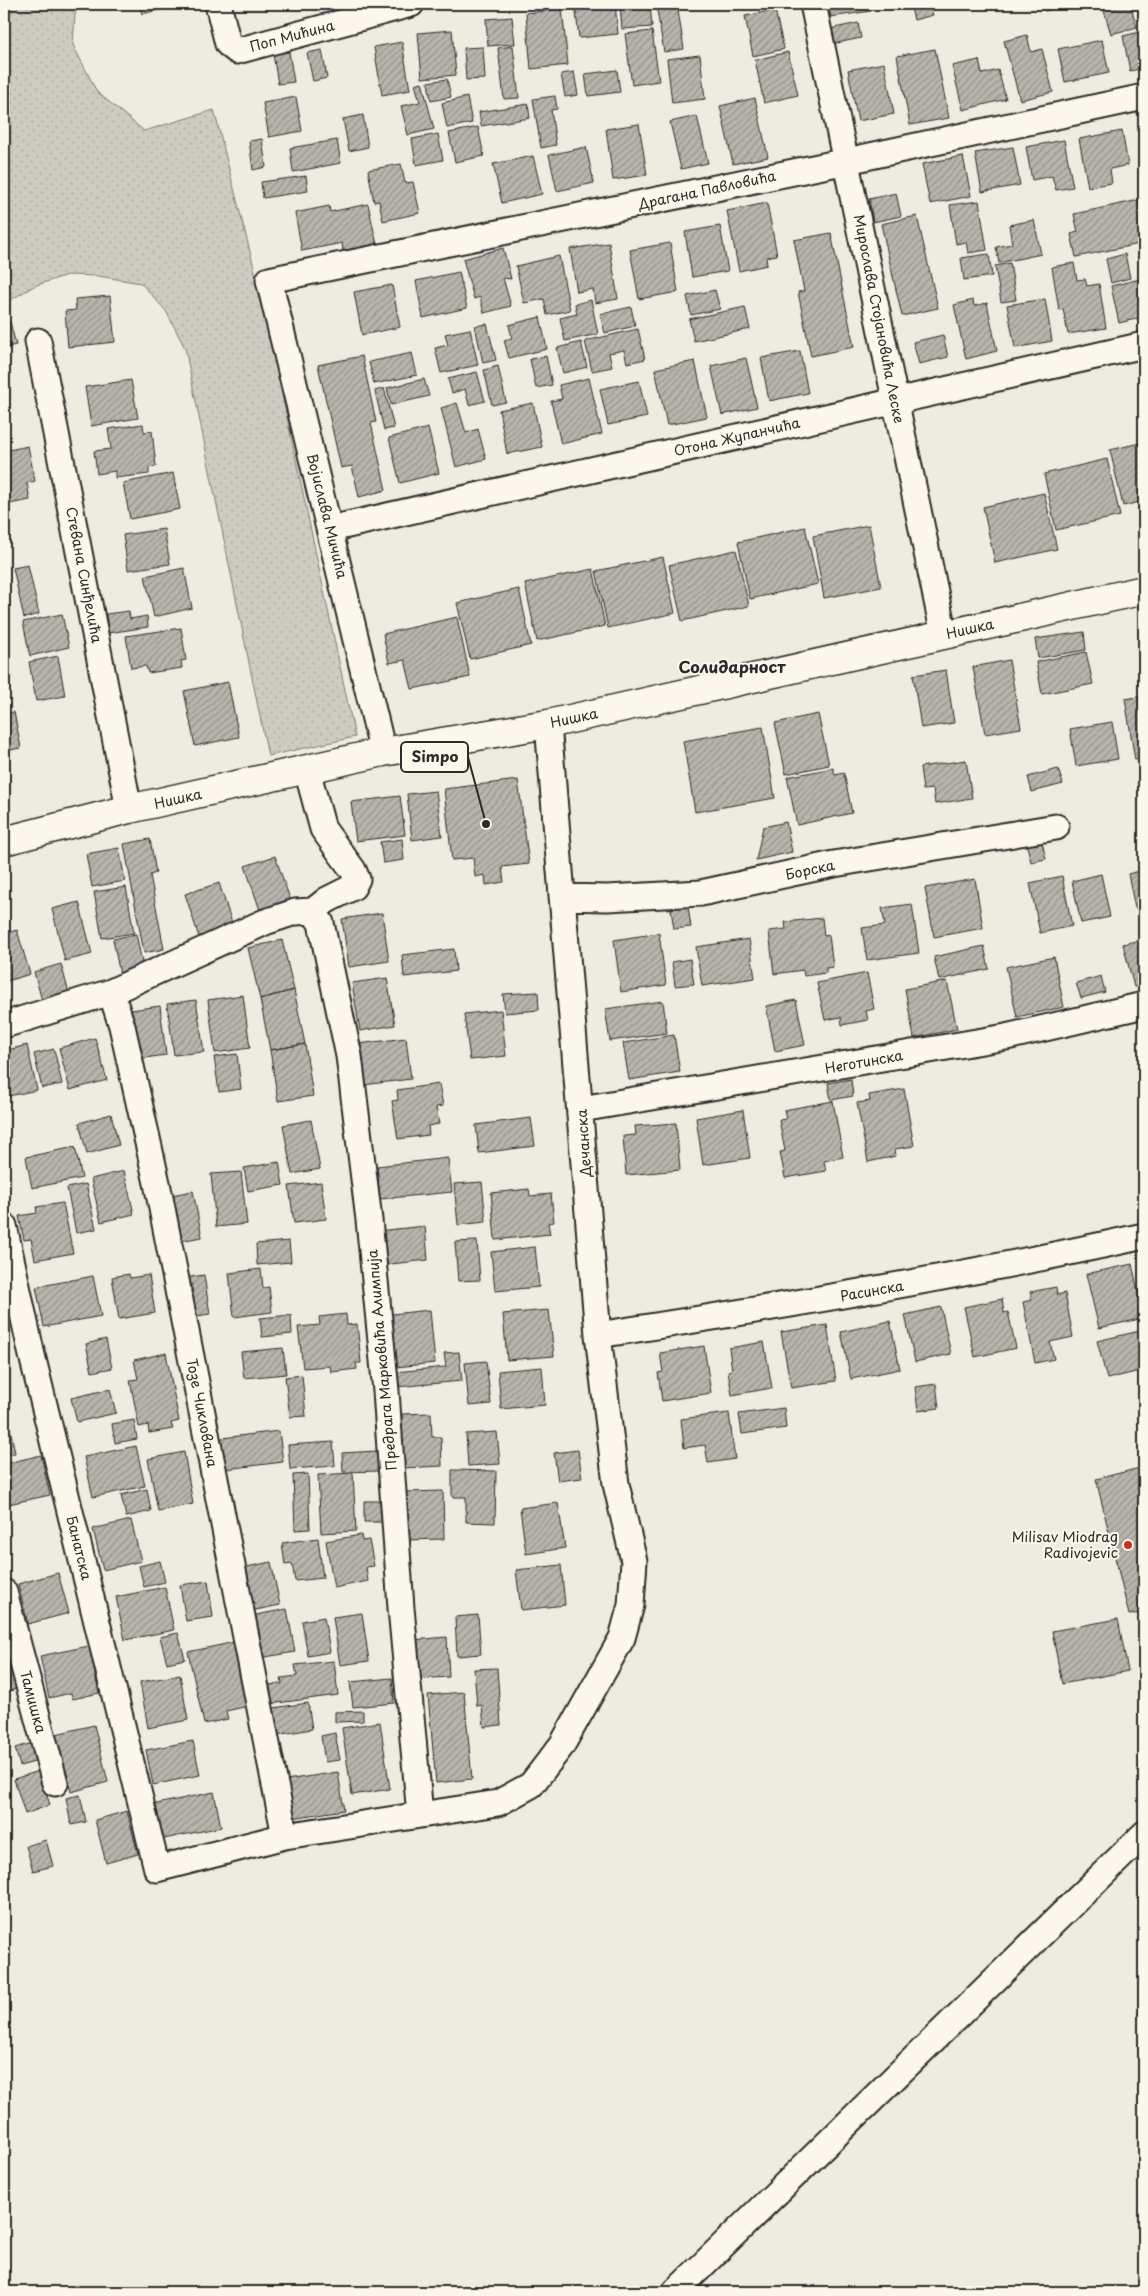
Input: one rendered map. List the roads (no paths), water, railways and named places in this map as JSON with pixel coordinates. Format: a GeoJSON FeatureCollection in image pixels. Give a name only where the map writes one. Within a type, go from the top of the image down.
{"type":"FeatureCollection","features":[{"type":"Feature","properties":{"kind":"main road","name":"Нишка"},"geometry":{"type":"LineString","coordinates":[[4,841],[129,810],[383,752],[548,724],[1144,590]]}},
{"type":"Feature","properties":{"kind":"street","name":"Поп Мићина"},"geometry":{"type":"LineString","coordinates":[[218,4],[228,44],[237,51],[411,4]]}},
{"type":"Feature","properties":{"kind":"street","name":"Мирослава Стојановића Леске"},"geometry":{"type":"LineString","coordinates":[[813,4],[944,635]]}},
{"type":"Feature","properties":{"kind":"street","name":"Драгана Павловића"},"geometry":{"type":"LineString","coordinates":[[269,280],[847,161],[1144,97]]}},
{"type":"Feature","properties":{"kind":"street","name":"Војислава Мичића"},"geometry":{"type":"LineString","coordinates":[[269,280],[383,752]]}},
{"type":"Feature","properties":{"kind":"street","name":"Стевана Синђелића"},"geometry":{"type":"LineString","coordinates":[[38,341],[129,810]]}},
{"type":"Feature","properties":{"kind":"street","name":"Отона Жупанчића"},"geometry":{"type":"LineString","coordinates":[[330,529],[1144,345]]}},
{"type":"Feature","properties":{"kind":"street","name":"Дечанска"},"geometry":{"type":"LineString","coordinates":[[157,1869],[285,1836],[498,1803],[531,1786],[562,1745],[622,1638],[631,1605],[634,1561],[616,1484],[598,1335],[548,724]]}},
{"type":"Feature","properties":{"kind":"street"},"geometry":{"type":"LineString","coordinates":[[4,1024],[111,992],[265,922],[295,912],[313,911],[327,900],[353,886],[357,879],[353,870],[324,828],[307,770]]}},
{"type":"Feature","properties":{"kind":"street","name":"Борска"},"geometry":{"type":"LineString","coordinates":[[562,897],[607,898],[701,893],[834,864],[1056,827]]}},
{"type":"Feature","properties":{"kind":"street","name":"Предрага Марковића Алимпија"},"geometry":{"type":"LineString","coordinates":[[313,911],[321,923],[349,1056],[368,1211],[386,1390],[401,1608],[420,1815]]}},
{"type":"Feature","properties":{"kind":"street","name":"Тозе Чиклована"},"geometry":{"type":"LineString","coordinates":[[111,992],[122,1026],[157,1183],[285,1836]]}},
{"type":"Feature","properties":{"kind":"street","name":"Неготинска"},"geometry":{"type":"LineString","coordinates":[[581,1109],[1006,1037],[1144,1004]]}},
{"type":"Feature","properties":{"kind":"street","name":"Банатска"},"geometry":{"type":"LineString","coordinates":[[4,1226],[31,1351],[157,1869]]}},
{"type":"Feature","properties":{"kind":"street","name":"Расинска"},"geometry":{"type":"LineString","coordinates":[[598,1335],[768,1309],[949,1277],[1144,1236]]}},
{"type":"Feature","properties":{"kind":"street","name":"Тамишка"},"geometry":{"type":"LineString","coordinates":[[4,1592],[55,1783]]}},
{"type":"Feature","properties":{"kind":"street"},"geometry":{"type":"LineString","coordinates":[[675,2292],[1144,1834]]}},
{"type":"Feature","properties":{"kind":"place","name":"Simpo"},"geometry":{"type":"Point","coordinates":[486,824]}},
{"type":"Feature","properties":{"kind":"place","name":"Milisav Miodrag Radivojevic"},"geometry":{"type":"Point","coordinates":[1128,1545]}},
{"type":"Feature","properties":{"kind":"district","name":"Солидарност"},"geometry":{"type":"Point","coordinates":[732,667]}}]}
